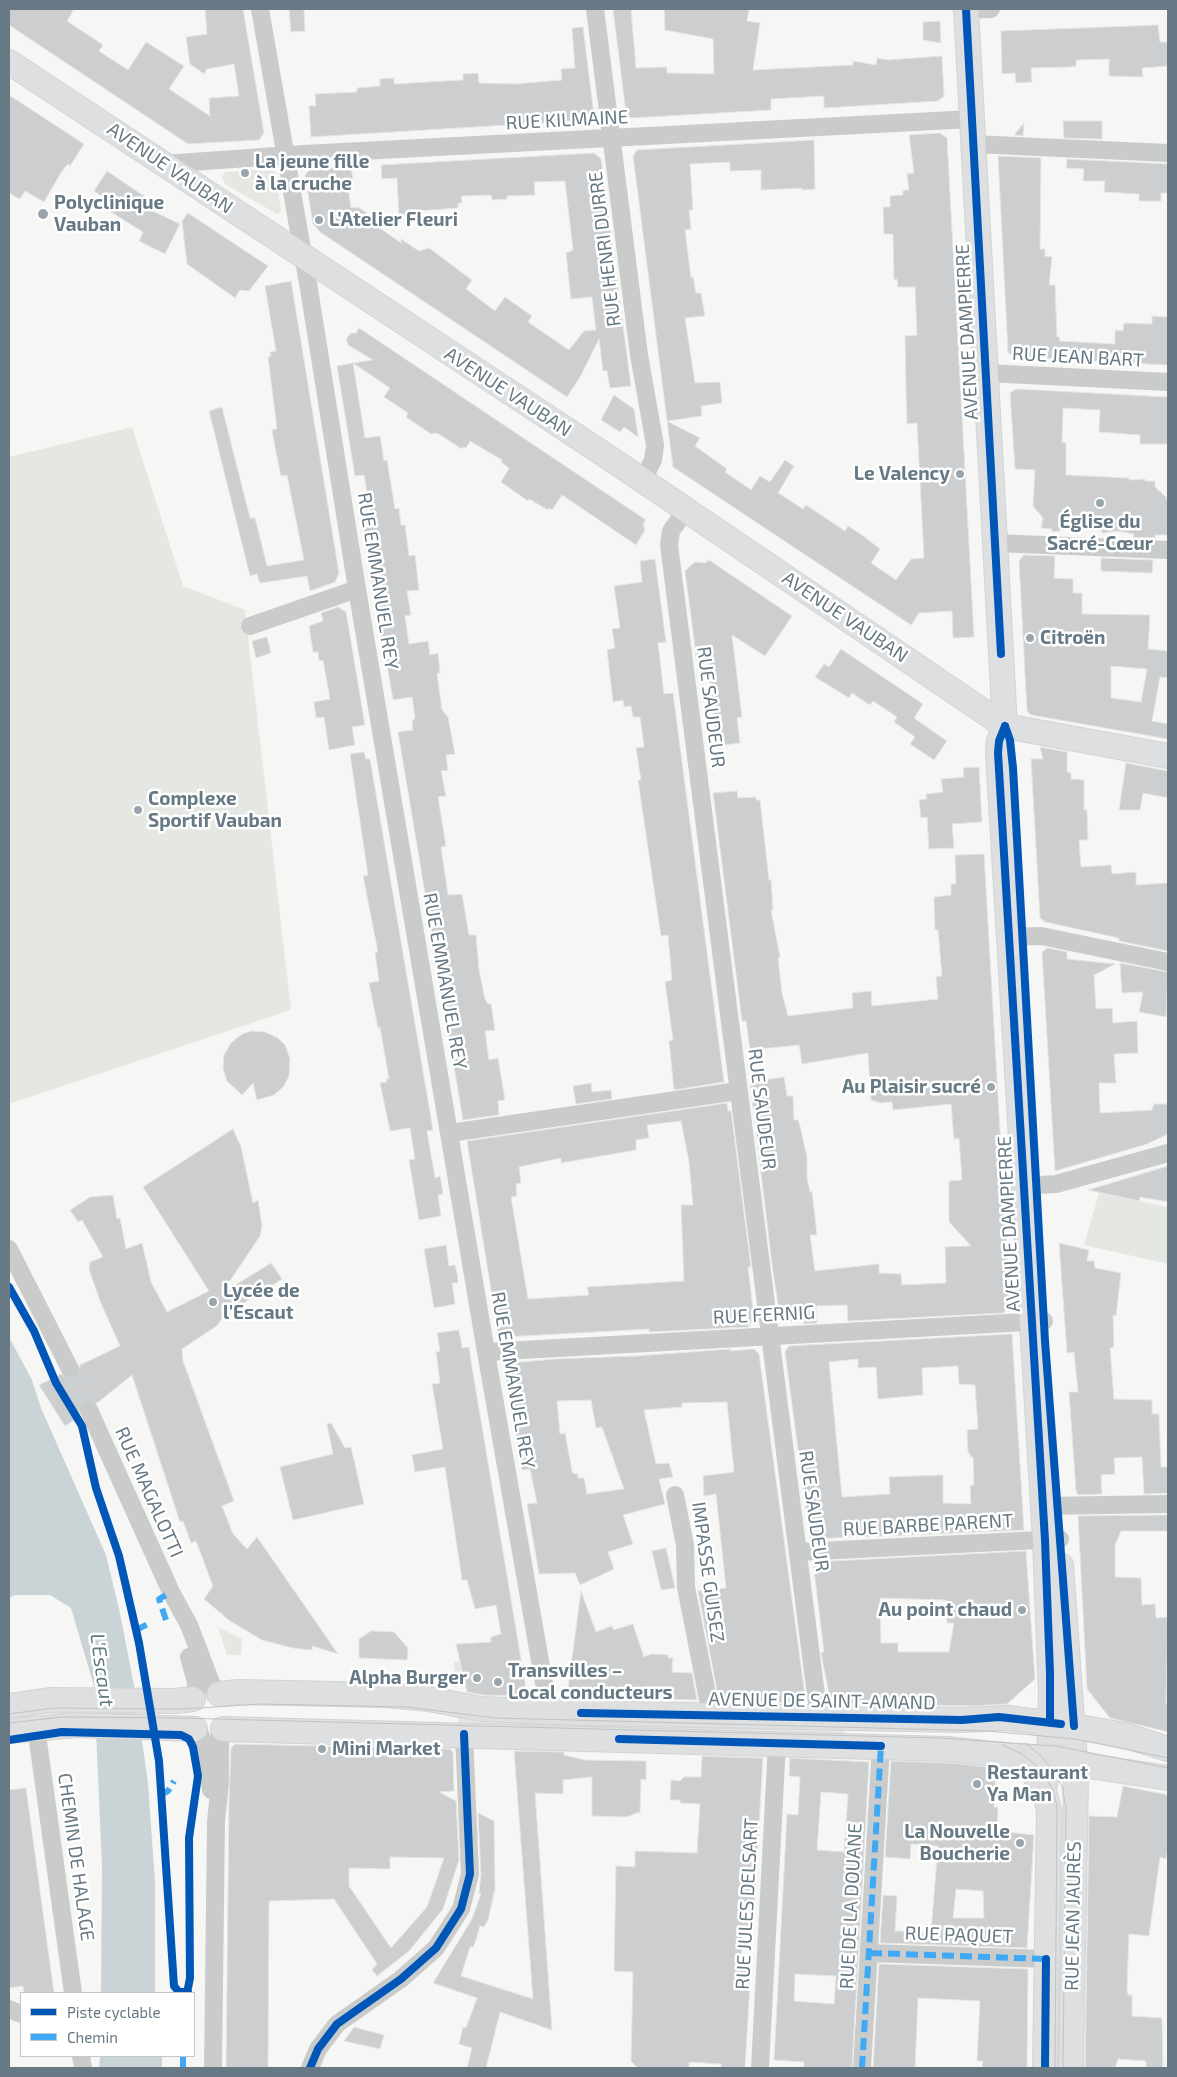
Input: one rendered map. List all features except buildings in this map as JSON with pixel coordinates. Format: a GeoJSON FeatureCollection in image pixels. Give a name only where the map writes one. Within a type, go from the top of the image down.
{"type":"FeatureCollection","features":[{"type":"Feature","properties":{"kind":"main road","name":"AVENUE DAMPIERRE"},"geometry":{"type":"LineString","coordinates":[[966,9],[1005,726],[1012,760],[1015,936],[1052,1540]]}},
{"type":"Feature","properties":{"kind":"main road","name":"AVENUE VAUBAN"},"geometry":{"type":"LineString","coordinates":[[9,62],[643,480],[1005,726]]}},
{"type":"Feature","properties":{"kind":"main road"},"geometry":{"type":"LineString","coordinates":[[1005,726],[1168,756]]}},
{"type":"Feature","properties":{"kind":"main road"},"geometry":{"type":"LineString","coordinates":[[1044,1791],[1062,1761],[1062,1724],[1050,1673],[1052,1540]]}},
{"type":"Feature","properties":{"kind":"main road","name":"AVENUE DE SAINT-AMAND"},"geometry":{"type":"LineString","coordinates":[[9,1706],[58,1700],[200,1697],[254,1692],[387,1694],[429,1699],[481,1709],[549,1712],[972,1720],[999,1717],[1062,1724],[1124,1735],[1168,1749]]}},
{"type":"Feature","properties":{"kind":"main road"},"geometry":{"type":"LineString","coordinates":[[200,1697],[226,1701],[230,1712],[228,1722],[203,1730],[189,1721],[187,1713],[200,1697]]}},
{"type":"Feature","properties":{"kind":"main road"},"geometry":{"type":"LineString","coordinates":[[9,1731],[60,1726],[464,1734],[881,1746],[948,1749],[1062,1761],[1168,1778]]}},
{"type":"Feature","properties":{"kind":"main road"},"geometry":{"type":"LineString","coordinates":[[1003,1755],[1017,1761],[1029,1770],[1044,1791],[1049,1810],[1044,2068]]}},
{"type":"Feature","properties":{"kind":"main road","name":"RUE JEAN JAURÈS"},"geometry":{"type":"LineString","coordinates":[[1062,1761],[1076,1801],[1071,2068]]}},
{"type":"Feature","properties":{"kind":"main road"},"geometry":{"type":"LineString","coordinates":[[1076,1801],[1092,1782],[1115,1770]]}},
{"type":"Feature","properties":{"kind":"street","name":"RUE EMMANUEL REY"},"geometry":{"type":"LineString","coordinates":[[260,9],[486,1352],[549,1712]]}},
{"type":"Feature","properties":{"kind":"street","name":"RUE HENRI DURRE"},"geometry":{"type":"LineString","coordinates":[[595,9],[639,355],[655,445],[653,460],[643,480]]}},
{"type":"Feature","properties":{"kind":"street"},"geometry":{"type":"LineString","coordinates":[[966,9],[991,9]]}},
{"type":"Feature","properties":{"kind":"street","name":"RUE KILMAINE"},"geometry":{"type":"LineString","coordinates":[[164,164],[972,119]]}},
{"type":"Feature","properties":{"kind":"street"},"geometry":{"type":"LineString","coordinates":[[973,144],[1168,153]]}},
{"type":"Feature","properties":{"kind":"street","name":"RUE JEAN BART"},"geometry":{"type":"LineString","coordinates":[[986,373],[1168,382]]}},
{"type":"Feature","properties":{"kind":"street","name":"RUE SAUDEUR"},"geometry":{"type":"LineString","coordinates":[[686,510],[671,531],[670,545],[819,1718]]}},
{"type":"Feature","properties":{"kind":"street"},"geometry":{"type":"LineString","coordinates":[[995,543],[1168,550]]}},
{"type":"Feature","properties":{"kind":"street"},"geometry":{"type":"LineString","coordinates":[[250,626],[357,589]]}},
{"type":"Feature","properties":{"kind":"street"},"geometry":{"type":"LineString","coordinates":[[1015,936],[1040,936],[1168,962]]}},
{"type":"Feature","properties":{"kind":"street"},"geometry":{"type":"LineString","coordinates":[[450,1133],[738,1091]]}},
{"type":"Feature","properties":{"kind":"street"},"geometry":{"type":"LineString","coordinates":[[1030,1186],[1056,1184],[1168,1153]]}},
{"type":"Feature","properties":{"kind":"street"},"geometry":{"type":"LineString","coordinates":[[9,1249],[70,1370]]}},
{"type":"Feature","properties":{"kind":"street","name":"RUE FERNIG"},"geometry":{"type":"LineString","coordinates":[[486,1352],[1038,1321]]}},
{"type":"Feature","properties":{"kind":"street","name":"RUE MAGALOTTI"},"geometry":{"type":"LineString","coordinates":[[88,1410],[188,1626],[200,1697]]}},
{"type":"Feature","properties":{"kind":"street","name":"IMPASSE GUISEZ"},"geometry":{"type":"LineString","coordinates":[[676,1494],[685,1544],[686,1587],[711,1715]]}},
{"type":"Feature","properties":{"kind":"street"},"geometry":{"type":"LineString","coordinates":[[1050,1506],[1168,1504]]}},
{"type":"Feature","properties":{"kind":"street","name":"RUE BARBE PARENT"},"geometry":{"type":"LineString","coordinates":[[798,1552],[1052,1540]]}},
{"type":"Feature","properties":{"kind":"street","name":"CHEMIN DE HALAGE"},"geometry":{"type":"LineString","coordinates":[[36,1728],[73,1992]]}},
{"type":"Feature","properties":{"kind":"street"},"geometry":{"type":"LineString","coordinates":[[203,1730],[216,1822],[214,2068]]}},
{"type":"Feature","properties":{"kind":"street"},"geometry":{"type":"LineString","coordinates":[[310,2068],[318,2049],[337,2024],[401,1979],[428,1955],[442,1940],[461,1909],[470,1874],[464,1734]]}},
{"type":"Feature","properties":{"kind":"street","name":"RUE JULES DELSART"},"geometry":{"type":"LineString","coordinates":[[760,2068],[777,1743]]}},
{"type":"Feature","properties":{"kind":"street","name":"RUE DE LA DOUANE"},"geometry":{"type":"LineString","coordinates":[[862,2068],[881,1746]]}},
{"type":"Feature","properties":{"kind":"street","name":"RUE PAQUET"},"geometry":{"type":"LineString","coordinates":[[870,1953],[1046,1960]]}},
{"type":"Feature","properties":{"kind":"shaded area"},"geometry":{"type":"Polygon","coordinates":[[[271,169],[276,173],[281,211],[277,214],[225,184],[222,177],[225,172],[271,169]]]}},
{"type":"Feature","properties":{"kind":"shaded area","name":"Complexe Sportif Vauban"},"geometry":{"type":"Polygon","coordinates":[[[132,427],[183,586],[245,610],[291,1010],[9,1104],[9,457],[132,427]]]}},
{"type":"Feature","properties":{"kind":"shaded area"},"geometry":{"type":"Polygon","coordinates":[[[1099,1193],[1168,1207],[1168,1264],[1084,1245],[1099,1193]]]}},
{"type":"Feature","properties":{"kind":"shaded area"},"geometry":{"type":"Polygon","coordinates":[[[218,1627],[242,1639],[241,1655],[227,1655],[218,1627]]]}},
{"type":"Feature","properties":{"kind":"shaded area"},"geometry":{"type":"Polygon","coordinates":[[[454,1662],[460,1662],[466,1687],[454,1687],[454,1662]]]}},
{"type":"Feature","properties":{"kind":"shaded area"},"geometry":{"type":"Polygon","coordinates":[[[459,1711],[844,1725],[844,1737],[457,1727],[459,1711]]]}},
{"type":"Feature","properties":{"kind":"water","name":"L'Escaut"},"geometry":{"type":"Polygon","coordinates":[[[9,1337],[32,1380],[41,1408],[106,1555],[120,1613],[135,1691],[148,1783],[155,1882],[155,1992],[101,1992],[102,1866],[94,1686],[71,1608],[50,1595],[15,1595],[9,1598],[9,1337]]]}},
{"type":"Feature","properties":{"kind":"water"},"geometry":{"type":"Polygon","coordinates":[[[100,2057],[162,2057],[162,2068],[99,2068],[100,2057]]]}},
{"type":"Feature","properties":{"kind":"tunnel"},"geometry":{"type":"LineString","coordinates":[[70,1369],[89,1410]]}},
{"type":"Feature","properties":{"kind":"tram line"},"geometry":{"type":"LineString","coordinates":[[9,1714],[53,1708],[184,1709],[261,1704],[406,1707],[496,1718],[988,1731],[1075,1739],[1168,1758]]}},
{"type":"Feature","properties":{"kind":"tram line"},"geometry":{"type":"LineString","coordinates":[[9,1723],[62,1717],[178,1718],[939,1738],[1056,1746],[1168,1768]]}},
{"type":"Feature","properties":{"kind":"tram line"},"geometry":{"type":"LineString","coordinates":[[1025,1743],[1040,1755],[1055,1773],[1062,1786],[1066,1808],[1063,2068]]}},
{"type":"Feature","properties":{"kind":"tram line"},"geometry":{"type":"LineString","coordinates":[[1002,1745],[1022,1754],[1041,1770],[1053,1790],[1057,1806],[1055,2068]]}},
{"type":"Feature","properties":{"kind":"marked path"},"geometry":{"type":"LineString","coordinates":[[166,1620],[159,1599],[171,1592]]}},
{"type":"Feature","properties":{"kind":"marked path"},"geometry":{"type":"LineString","coordinates":[[136,1630],[150,1623]]}},
{"type":"Feature","properties":{"kind":"marked path"},"geometry":{"type":"LineString","coordinates":[[862,2068],[881,1746]]}},
{"type":"Feature","properties":{"kind":"marked path"},"geometry":{"type":"LineString","coordinates":[[160,1795],[168,1791],[174,1781]]}},
{"type":"Feature","properties":{"kind":"marked path"},"geometry":{"type":"LineString","coordinates":[[870,1953],[1046,1959]]}},
{"type":"Feature","properties":{"kind":"marked path"},"geometry":{"type":"LineString","coordinates":[[183,2057],[183,2068]]}},
{"type":"Feature","properties":{"kind":"cycle path"},"geometry":{"type":"LineString","coordinates":[[966,9],[1001,654]]}},
{"type":"Feature","properties":{"kind":"cycle path"},"geometry":{"type":"LineString","coordinates":[[1005,726],[1010,740],[1013,768],[1045,1341],[1074,1726]]}},
{"type":"Feature","properties":{"kind":"cycle path"},"geometry":{"type":"LineString","coordinates":[[1005,726],[999,741],[998,753],[1045,1540],[1050,1723]]}},
{"type":"Feature","properties":{"kind":"cycle path"},"geometry":{"type":"LineString","coordinates":[[9,1287],[34,1331],[56,1383],[82,1426],[96,1488],[119,1556],[139,1643],[159,1761],[174,1986],[179,1992],[188,1992]]}},
{"type":"Feature","properties":{"kind":"cycle path"},"geometry":{"type":"LineString","coordinates":[[581,1713],[962,1720],[999,1717],[1061,1724]]}},
{"type":"Feature","properties":{"kind":"cycle path"},"geometry":{"type":"LineString","coordinates":[[9,1740],[62,1732],[181,1735],[189,1739],[193,1747],[198,1776],[189,1838],[190,1978],[187,1992]]}},
{"type":"Feature","properties":{"kind":"cycle path"},"geometry":{"type":"LineString","coordinates":[[310,2068],[318,2049],[337,2024],[401,1979],[436,1948],[461,1909],[470,1874],[464,1734]]}},
{"type":"Feature","properties":{"kind":"cycle path"},"geometry":{"type":"LineString","coordinates":[[619,1739],[881,1746]]}},
{"type":"Feature","properties":{"kind":"cycle path"},"geometry":{"type":"LineString","coordinates":[[1045,2068],[1046,1959]]}},
{"type":"Feature","properties":{"kind":"place","name":"La jeune fille à la cruche"},"geometry":{"type":"Point","coordinates":[245,173]}},
{"type":"Feature","properties":{"kind":"place","name":"Polyclinique Vauban"},"geometry":{"type":"Point","coordinates":[43,214]}},
{"type":"Feature","properties":{"kind":"place","name":"L'Atelier Fleuri"},"geometry":{"type":"Point","coordinates":[319,220]}},
{"type":"Feature","properties":{"kind":"place","name":"Le Valency"},"geometry":{"type":"Point","coordinates":[960,474]}},
{"type":"Feature","properties":{"kind":"place","name":"Église du Sacré-Cœur"},"geometry":{"type":"Point","coordinates":[1100,503]}},
{"type":"Feature","properties":{"kind":"place","name":"Citroën"},"geometry":{"type":"Point","coordinates":[1030,638]}},
{"type":"Feature","properties":{"kind":"place","name":"Complexe Sportif Vauban"},"geometry":{"type":"Point","coordinates":[138,810]}},
{"type":"Feature","properties":{"kind":"place","name":"Au Plaisir sucré"},"geometry":{"type":"Point","coordinates":[991,1087]}},
{"type":"Feature","properties":{"kind":"place","name":"Lycée de l'Escaut"},"geometry":{"type":"Point","coordinates":[213,1302]}},
{"type":"Feature","properties":{"kind":"place","name":"Au point chaud"},"geometry":{"type":"Point","coordinates":[1022,1610]}},
{"type":"Feature","properties":{"kind":"place","name":"Alpha Burger"},"geometry":{"type":"Point","coordinates":[477,1678]}},
{"type":"Feature","properties":{"kind":"place","name":"Transvilles – Local conducteurs"},"geometry":{"type":"Point","coordinates":[498,1682]}},
{"type":"Feature","properties":{"kind":"place","name":"Mini Market"},"geometry":{"type":"Point","coordinates":[322,1749]}},
{"type":"Feature","properties":{"kind":"place","name":"Restaurant Ya Man"},"geometry":{"type":"Point","coordinates":[977,1784]}},
{"type":"Feature","properties":{"kind":"place","name":"La Nouvelle Boucherie"},"geometry":{"type":"Point","coordinates":[1020,1843]}}]}
